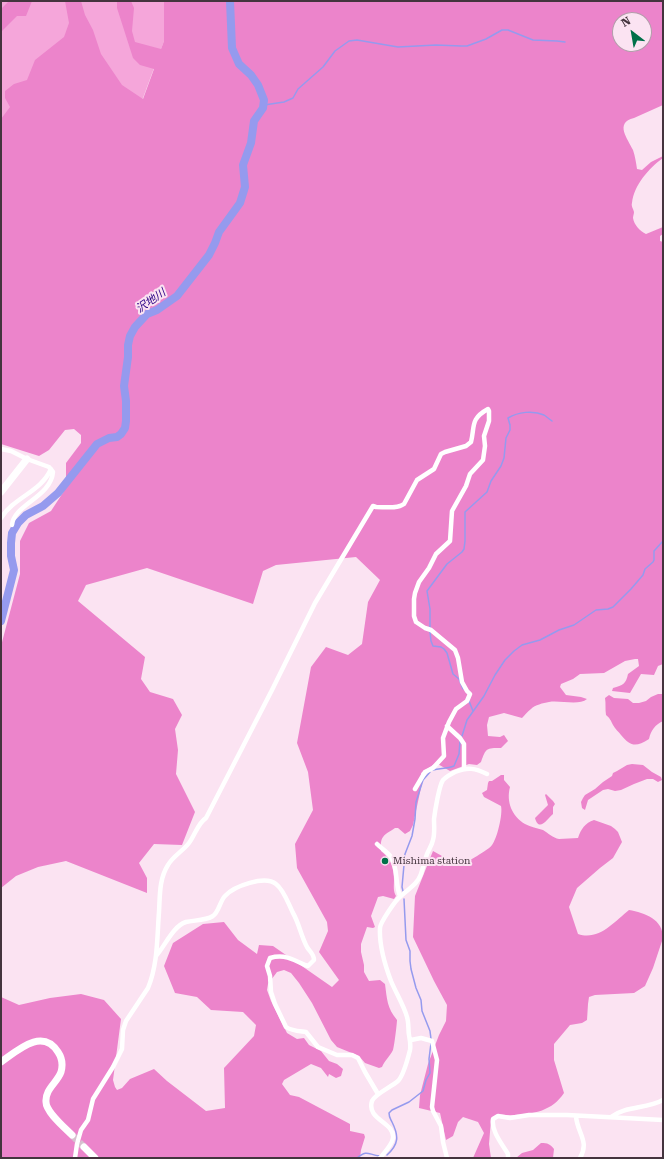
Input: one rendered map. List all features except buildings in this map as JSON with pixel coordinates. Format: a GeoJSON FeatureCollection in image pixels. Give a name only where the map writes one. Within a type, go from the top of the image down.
{"type":"FeatureCollection","features":[{"type":"Feature","properties":{"kind":"street"},"geometry":{"type":"LineString","coordinates":[[75,1158],[81,1130],[88,1120],[93,1099],[113,1067],[122,1049],[123,1030],[126,1021],[148,988],[150,982],[156,956],[160,891],[163,876],[168,865],[174,856],[189,843],[202,821],[206,818],[315,603],[373,506],[400,507],[404,504],[417,480],[434,469],[441,454],[466,446],[471,442],[475,420],[488,409],[490,412],[485,433],[483,460],[470,474],[466,486],[452,511],[450,541],[436,554],[414,593],[414,616],[416,622],[431,630],[456,652],[462,682],[470,694],[467,701],[456,709],[447,726],[443,738],[444,756],[433,768],[425,772],[415,789]]}},
{"type":"Feature","properties":{"kind":"street"},"geometry":{"type":"LineString","coordinates":[[1,449],[11,451],[26,459],[49,467],[53,472],[53,475],[43,491],[15,515],[12,525]]}},
{"type":"Feature","properties":{"kind":"street"},"geometry":{"type":"LineString","coordinates":[[1,492],[26,459]]}},
{"type":"Feature","properties":{"kind":"street"},"geometry":{"type":"LineString","coordinates":[[1,518],[12,505],[38,487],[51,469]]}},
{"type":"Feature","properties":{"kind":"street"},"geometry":{"type":"LineString","coordinates":[[447,726],[460,738],[464,744],[464,769]]}},
{"type":"Feature","properties":{"kind":"street"},"geometry":{"type":"LineString","coordinates":[[380,1158],[392,1142],[393,1137],[390,1128],[375,1116],[371,1105],[373,1099],[378,1094],[388,1089],[399,1080],[403,1074],[410,1050],[411,1040],[407,1017],[391,981],[380,942],[380,926],[400,896],[407,892],[418,880],[433,840],[434,818],[440,785],[443,780],[464,769],[471,768],[487,774]]}},
{"type":"Feature","properties":{"kind":"street"},"geometry":{"type":"LineString","coordinates":[[377,844],[391,857],[397,889],[400,896]]}},
{"type":"Feature","properties":{"kind":"street"},"geometry":{"type":"LineString","coordinates":[[156,956],[171,934],[181,924],[215,915],[224,896],[229,892],[247,883],[274,882],[280,888],[298,921],[307,947],[314,955],[314,960],[308,966],[287,957],[277,956],[270,958],[267,966],[270,976],[271,992],[286,1027],[292,1031],[306,1032],[318,1047],[337,1055],[358,1058],[378,1094]]}},
{"type":"Feature","properties":{"kind":"street"},"geometry":{"type":"LineString","coordinates":[[411,1040],[421,1038],[430,1041],[437,1060],[432,1107],[440,1126],[442,1142],[447,1158]]}},
{"type":"Feature","properties":{"kind":"street"},"geometry":{"type":"LineString","coordinates":[[1,1062],[25,1045],[33,1042],[43,1041],[49,1043],[58,1051],[62,1064],[61,1073],[48,1090],[46,1102],[52,1115],[72,1135]]}},
{"type":"Feature","properties":{"kind":"street"},"geometry":{"type":"LineString","coordinates":[[611,1117],[619,1112],[648,1106],[663,1100]]}},
{"type":"Feature","properties":{"kind":"street"},"geometry":{"type":"LineString","coordinates":[[508,1158],[508,1154],[496,1133],[493,1124],[493,1119],[498,1116],[510,1118],[529,1115],[576,1116],[663,1120]]}},
{"type":"Feature","properties":{"kind":"street"},"geometry":{"type":"LineString","coordinates":[[576,1116],[578,1126],[584,1140],[584,1148],[580,1158]]}},
{"type":"Feature","properties":{"kind":"street"},"geometry":{"type":"LineString","coordinates":[[84,1146],[94,1158]]}},
{"type":"Feature","properties":{"kind":"shaded area"},"geometry":{"type":"Polygon","coordinates":[[[1,1],[164,1],[164,41],[123,152],[86,169],[1,201],[1,1]]]}},
{"type":"Feature","properties":{"kind":"shaded area"},"geometry":{"type":"Polygon","coordinates":[[[9,1],[32,1],[26,16],[17,16],[1,32],[1,9],[9,1]]]}},
{"type":"Feature","properties":{"kind":"shaded area"},"geometry":{"type":"Polygon","coordinates":[[[65,1],[81,1],[85,15],[93,30],[101,54],[122,85],[143,99],[154,69],[140,65],[133,58],[117,8],[117,1],[131,1],[134,8],[132,31],[135,42],[161,49],[164,41],[164,1],[663,1],[663,105],[628,120],[624,127],[624,132],[633,150],[637,169],[642,170],[651,162],[663,156],[663,158],[639,183],[633,196],[632,205],[634,221],[636,225],[646,234],[663,227],[663,234],[660,236],[660,241],[663,242],[663,664],[658,666],[654,675],[641,674],[630,693],[612,691],[613,688],[624,684],[628,674],[639,666],[638,659],[625,661],[604,673],[580,674],[561,684],[560,687],[566,695],[587,699],[584,701],[549,702],[537,705],[528,711],[522,718],[504,713],[489,717],[487,725],[488,736],[500,737],[504,735],[508,741],[501,748],[492,748],[487,750],[481,762],[477,765],[469,764],[450,771],[436,763],[421,773],[422,783],[413,825],[410,831],[405,834],[398,828],[395,828],[383,837],[381,842],[381,851],[390,861],[393,868],[394,890],[396,896],[394,899],[383,896],[378,897],[371,916],[375,927],[367,927],[361,944],[364,972],[369,981],[380,980],[385,984],[389,1007],[397,1020],[393,1050],[382,1067],[379,1068],[365,1063],[359,1056],[337,1047],[331,1040],[312,1003],[291,973],[284,970],[277,972],[268,984],[267,990],[271,1001],[287,1033],[297,1039],[304,1038],[309,1045],[321,1051],[329,1061],[337,1064],[343,1069],[341,1076],[336,1078],[329,1074],[328,1077],[321,1068],[311,1064],[284,1080],[282,1084],[290,1095],[299,1097],[350,1124],[350,1131],[364,1134],[365,1137],[360,1158],[1,1158],[1,997],[19,1005],[50,998],[81,994],[104,1000],[121,1019],[113,1080],[117,1090],[122,1088],[130,1079],[154,1069],[206,1111],[225,1108],[224,1068],[254,1036],[256,1025],[243,1012],[211,1010],[197,997],[175,993],[164,966],[173,943],[203,924],[224,922],[238,940],[257,954],[259,945],[273,946],[332,987],[339,980],[319,952],[328,931],[327,922],[297,868],[295,844],[313,810],[308,772],[297,743],[311,667],[326,647],[348,655],[362,644],[368,602],[380,580],[356,557],[276,565],[263,571],[253,604],[147,568],[86,585],[78,601],[145,657],[141,679],[150,692],[173,699],[182,715],[175,729],[178,750],[176,774],[195,812],[182,845],[154,844],[139,863],[147,878],[147,893],[66,861],[38,867],[16,876],[1,888],[1,646],[20,574],[20,541],[29,523],[51,511],[66,488],[66,463],[81,443],[81,435],[74,429],[65,430],[49,450],[39,456],[1,444],[1,119],[10,107],[5,98],[5,91],[14,84],[27,80],[35,60],[64,37],[69,23],[65,1]]]}},
{"type":"Feature","properties":{"kind":"shaded area"},"geometry":{"type":"Polygon","coordinates":[[[658,694],[663,694],[663,721],[654,728],[649,739],[641,743],[631,744],[616,729],[606,715],[605,698],[609,695],[614,698],[628,699],[633,703],[639,703],[658,694]]]}},
{"type":"Feature","properties":{"kind":"shaded area"},"geometry":{"type":"Polygon","coordinates":[[[627,765],[643,765],[661,777],[662,780],[658,782],[653,779],[647,779],[621,790],[603,790],[588,800],[585,810],[582,808],[581,802],[585,795],[612,776],[613,773],[627,765]]]}},
{"type":"Feature","properties":{"kind":"shaded area"},"geometry":{"type":"Polygon","coordinates":[[[501,775],[504,775],[504,780],[510,787],[509,798],[513,813],[525,824],[543,830],[559,839],[578,838],[584,827],[594,820],[611,826],[618,832],[622,842],[613,858],[577,888],[569,907],[578,934],[593,935],[599,933],[612,925],[629,910],[652,918],[660,926],[663,938],[645,986],[634,993],[595,995],[589,997],[587,1020],[582,1023],[570,1025],[554,1044],[554,1060],[564,1093],[559,1099],[548,1108],[542,1110],[521,1115],[499,1115],[491,1120],[489,1144],[491,1158],[473,1158],[484,1133],[478,1122],[463,1117],[458,1122],[453,1136],[446,1140],[440,1113],[419,1108],[420,1095],[428,1064],[446,1021],[447,1005],[413,937],[415,896],[433,851],[460,866],[482,853],[492,845],[496,838],[499,826],[501,806],[484,797],[482,793],[487,790],[489,781],[492,781],[501,775]]]}},
{"type":"Feature","properties":{"kind":"shaded area"},"geometry":{"type":"Polygon","coordinates":[[[546,794],[555,804],[553,807],[553,814],[544,823],[539,824],[535,818],[548,805],[546,794]]]}},
{"type":"Feature","properties":{"kind":"shaded area"},"geometry":{"type":"Polygon","coordinates":[[[541,1143],[549,1144],[554,1149],[553,1158],[516,1158],[522,1153],[533,1150],[541,1143]]]}},
{"type":"Feature","properties":{"kind":"waterway","name":"沢地川"},"geometry":{"type":"LineString","coordinates":[[1,621],[14,570],[11,556],[12,533],[18,523],[26,515],[43,506],[58,493],[97,444],[109,438],[117,437],[121,434],[125,428],[126,421],[124,386],[130,336],[135,327],[147,314],[157,310],[177,296],[209,255],[219,232],[240,203],[245,187],[243,165],[251,143],[254,121],[263,108],[264,100],[258,85],[251,75],[239,64],[232,48],[230,1]]}},
{"type":"Feature","properties":{"kind":"waterway"},"geometry":{"type":"LineString","coordinates":[[264,105],[284,102],[293,98],[298,89],[323,67],[335,51],[349,41],[357,40],[398,47],[436,45],[467,46],[486,39],[502,30],[508,30],[533,40],[565,42]]}},
{"type":"Feature","properties":{"kind":"waterway"},"geometry":{"type":"LineString","coordinates":[[430,628],[430,609],[427,591],[447,564],[464,549],[465,512],[487,492],[491,481],[501,466],[504,458],[506,438],[510,430],[508,418],[521,413],[530,412],[540,413],[552,421]]}},
{"type":"Feature","properties":{"kind":"waterway"},"geometry":{"type":"LineString","coordinates":[[462,736],[467,720],[484,696],[505,660],[514,651],[522,645],[540,640],[559,630],[574,625],[596,610],[613,607],[631,589],[643,575],[645,569],[653,562],[654,551],[663,541]]}},
{"type":"Feature","properties":{"kind":"waterway"},"geometry":{"type":"LineString","coordinates":[[430,632],[433,646],[441,647],[447,653],[453,674],[459,679],[463,689]]}},
{"type":"Feature","properties":{"kind":"waterway"},"geometry":{"type":"LineString","coordinates":[[469,701],[473,711]]}},
{"type":"Feature","properties":{"kind":"waterway"},"geometry":{"type":"LineString","coordinates":[[433,770],[454,766],[459,754],[460,741]]}},
{"type":"Feature","properties":{"kind":"waterway"},"geometry":{"type":"LineString","coordinates":[[403,891],[402,887],[405,854],[412,836],[416,802],[423,780],[430,772]]}},
{"type":"Feature","properties":{"kind":"waterway"},"geometry":{"type":"LineString","coordinates":[[404,899],[406,940],[410,951],[411,969],[421,1000],[422,1011],[430,1031],[431,1039]]}},
{"type":"Feature","properties":{"kind":"waterway"},"geometry":{"type":"LineString","coordinates":[[387,1155],[394,1147],[397,1140],[396,1132],[389,1113],[409,1102],[423,1091],[430,1073],[429,1059],[431,1043]]}},
{"type":"Feature","properties":{"kind":"waterway"},"geometry":{"type":"LineString","coordinates":[[357,1158],[366,1153],[380,1156]]}},
{"type":"Feature","properties":{"kind":"tunnel"},"geometry":{"type":"LineString","coordinates":[[72,1135],[84,1147]]}},
{"type":"Feature","properties":{"kind":"place","name":"Mishima station"},"geometry":{"type":"Point","coordinates":[385,861]}}]}
